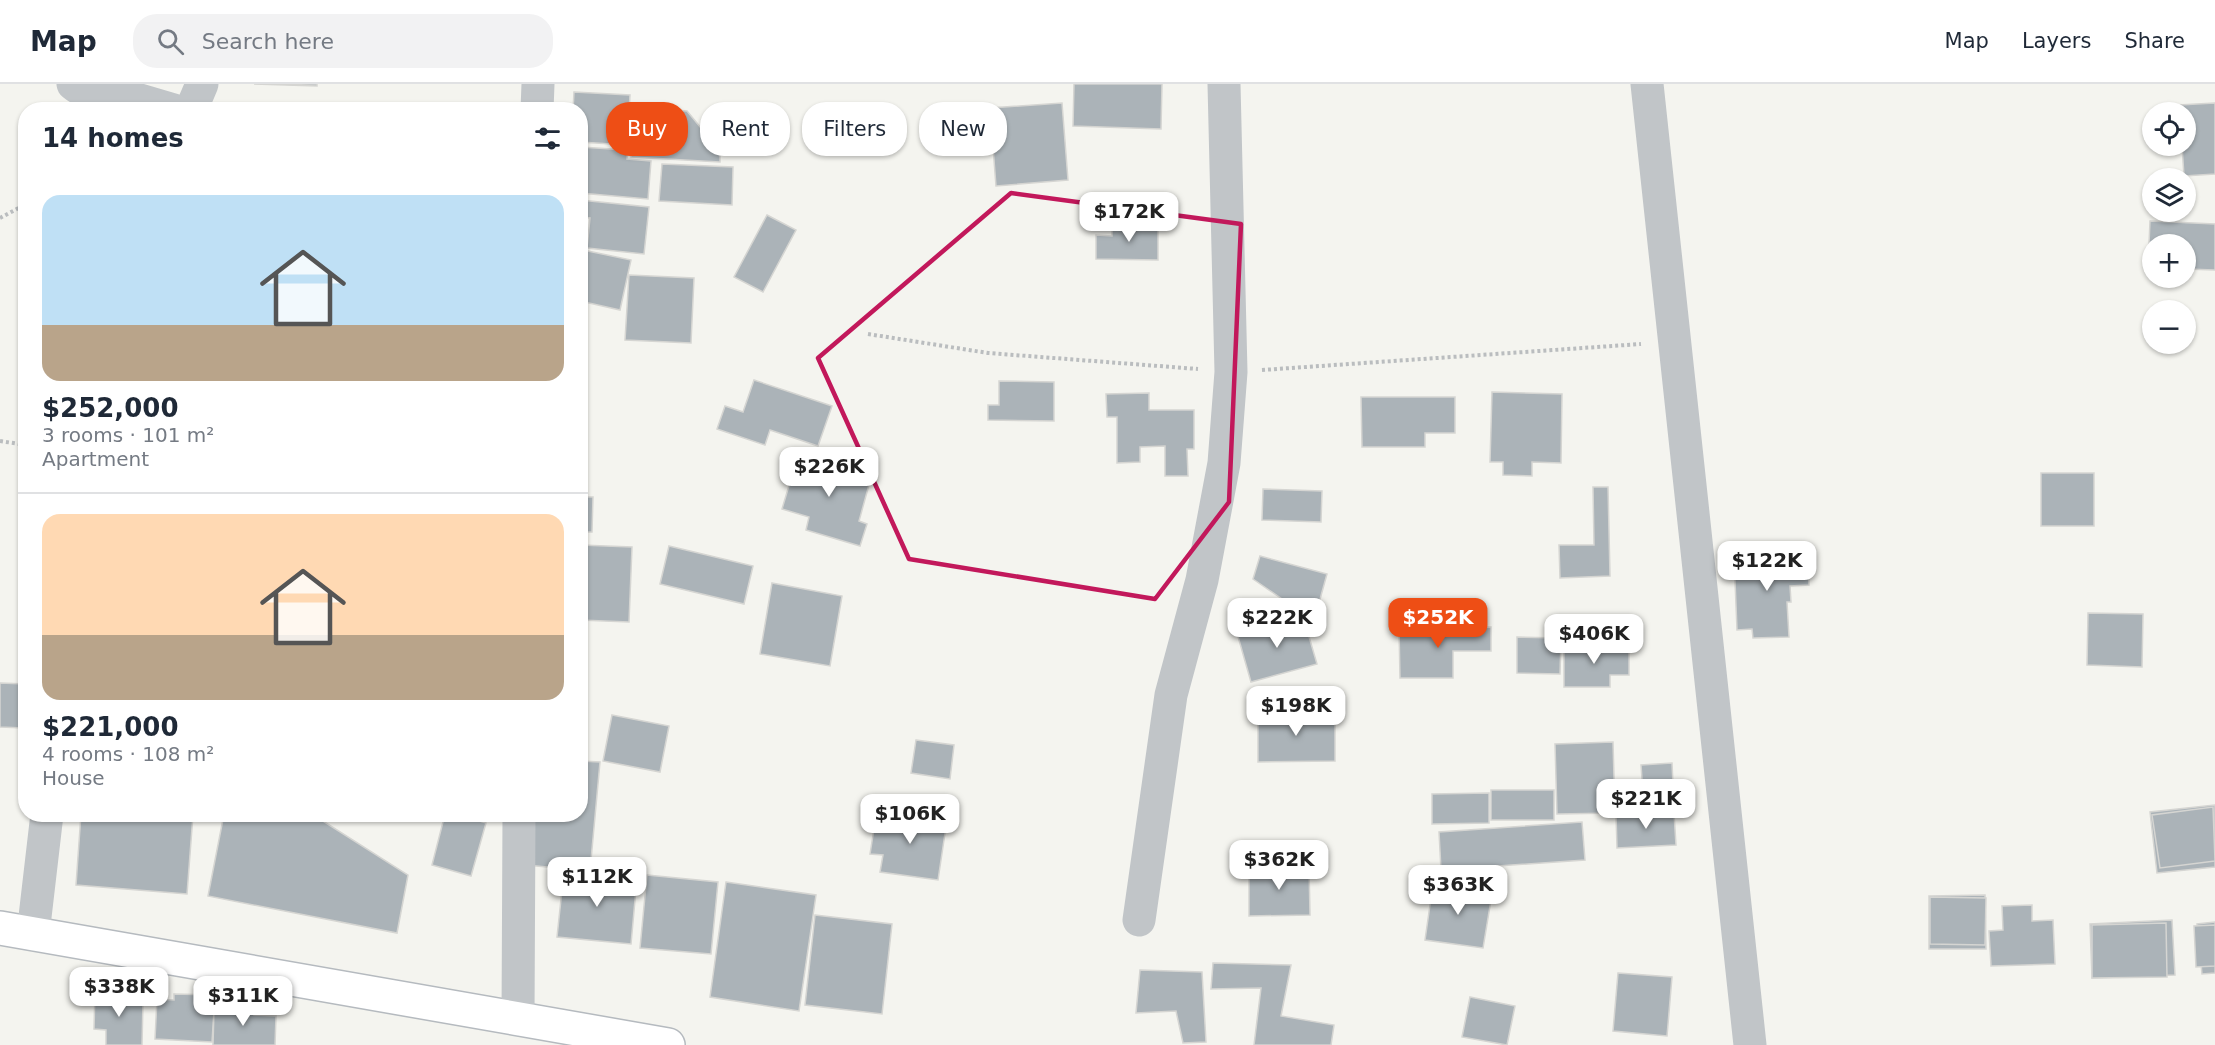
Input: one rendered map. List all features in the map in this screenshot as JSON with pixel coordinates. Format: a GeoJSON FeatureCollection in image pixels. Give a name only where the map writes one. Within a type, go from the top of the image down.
{"type":"FeatureCollection","features":[{"type":"Feature","properties":{"kind":"main road"},"geometry":{"type":"LineString","coordinates":[[0,928],[668,1045]]}},
{"type":"Feature","properties":{"kind":"street"},"geometry":{"type":"LineString","coordinates":[[73,84],[77,87],[147,102]]}},
{"type":"Feature","properties":{"kind":"street"},"geometry":{"type":"LineString","coordinates":[[194,102],[202,84]]}},
{"type":"Feature","properties":{"kind":"street"},"geometry":{"type":"LineString","coordinates":[[537,102],[538,84]]}},
{"type":"Feature","properties":{"kind":"street"},"geometry":{"type":"LineString","coordinates":[[1139,920],[1172,695],[1202,580],[1224,463],[1231,372],[1224,84]]}},
{"type":"Feature","properties":{"kind":"street"},"geometry":{"type":"LineString","coordinates":[[1647,84],[1750,1045]]}},
{"type":"Feature","properties":{"kind":"street"},"geometry":{"type":"LineString","coordinates":[[33,934],[46,822]]}},
{"type":"Feature","properties":{"kind":"street"},"geometry":{"type":"LineString","coordinates":[[518,1019],[519,822]]}},
{"type":"Feature","properties":{"kind":"path"},"geometry":{"type":"LineString","coordinates":[[0,218],[18,208]]}},
{"type":"Feature","properties":{"kind":"path"},"geometry":{"type":"LineString","coordinates":[[868,334],[988,353],[1231,372],[1675,342]]}},
{"type":"Feature","properties":{"kind":"path"},"geometry":{"type":"LineString","coordinates":[[0,441],[18,444]]}},
{"type":"Feature","properties":{"kind":"highlighted area"},"geometry":{"type":"Polygon","coordinates":[[[1011,193],[1241,224],[1229,502],[1155,599],[909,559],[818,358],[1011,193]]]}},
{"type":"Feature","properties":{"kind":"building"},"geometry":{"type":"Polygon","coordinates":[[[254,84],[317,84],[317,86],[254,84]]]}},
{"type":"Feature","properties":{"kind":"building"},"geometry":{"type":"Polygon","coordinates":[[[1074,84],[1162,84],[1161,129],[1073,126],[1074,84]]]}},
{"type":"Feature","properties":{"kind":"building"},"geometry":{"type":"Polygon","coordinates":[[[574,92],[630,95],[630,102],[606,102],[606,144],[588,143],[588,102],[573,102],[574,92]]]}},
{"type":"Feature","properties":{"kind":"building"},"geometry":{"type":"Polygon","coordinates":[[[1062,103],[1068,180],[996,186],[994,156],[1007,156],[1007,107],[1062,103]]]}},
{"type":"Feature","properties":{"kind":"building"},"geometry":{"type":"Polygon","coordinates":[[[2215,103],[2215,174],[2196,175],[2196,168],[2183,168],[2183,156],[2196,156],[2196,104],[2215,103]]]}},
{"type":"Feature","properties":{"kind":"building"},"geometry":{"type":"Polygon","coordinates":[[[688,112],[700,127],[700,156],[720,156],[720,162],[631,157],[688,156],[688,112]]]}},
{"type":"Feature","properties":{"kind":"building"},"geometry":{"type":"Polygon","coordinates":[[[588,148],[606,149],[606,156],[627,156],[627,159],[651,161],[648,199],[588,194],[588,148]]]}},
{"type":"Feature","properties":{"kind":"building"},"geometry":{"type":"Polygon","coordinates":[[[662,164],[733,167],[732,205],[659,201],[662,164]]]}},
{"type":"Feature","properties":{"kind":"building"},"geometry":{"type":"Polygon","coordinates":[[[588,201],[649,207],[644,254],[588,248],[590,218],[588,218],[588,201]]]}},
{"type":"Feature","properties":{"kind":"building"},"geometry":{"type":"Polygon","coordinates":[[[767,215],[796,230],[763,292],[734,277],[767,215]]]}},
{"type":"Feature","properties":{"kind":"building"},"geometry":{"type":"Polygon","coordinates":[[[2150,222],[2215,224],[2215,270],[2196,269],[2196,234],[2149,234],[2150,222]]]}},
{"type":"Feature","properties":{"kind":"building"},"geometry":{"type":"Polygon","coordinates":[[[1112,225],[1158,225],[1158,260],[1096,259],[1096,235],[1112,236],[1112,225]]]}},
{"type":"Feature","properties":{"kind":"building"},"geometry":{"type":"Polygon","coordinates":[[[588,251],[631,260],[620,310],[588,303],[588,251]]]}},
{"type":"Feature","properties":{"kind":"building"},"geometry":{"type":"Polygon","coordinates":[[[629,275],[694,278],[691,343],[625,340],[629,275]]]}},
{"type":"Feature","properties":{"kind":"building"},"geometry":{"type":"Polygon","coordinates":[[[754,380],[832,406],[818,446],[770,430],[765,445],[717,429],[725,406],[743,412],[754,380]]]}},
{"type":"Feature","properties":{"kind":"building"},"geometry":{"type":"Polygon","coordinates":[[[999,381],[1054,382],[1054,421],[988,420],[988,405],[999,405],[999,381]]]}},
{"type":"Feature","properties":{"kind":"building"},"geometry":{"type":"Polygon","coordinates":[[[1492,392],[1562,394],[1561,463],[1532,462],[1532,476],[1503,475],[1503,462],[1490,462],[1492,392]]]}},
{"type":"Feature","properties":{"kind":"building"},"geometry":{"type":"Polygon","coordinates":[[[1149,393],[1149,410],[1194,410],[1194,449],[1187,449],[1188,476],[1165,476],[1165,446],[1140,447],[1140,462],[1117,463],[1117,417],[1107,417],[1106,394],[1149,393]]]}},
{"type":"Feature","properties":{"kind":"building"},"geometry":{"type":"Polygon","coordinates":[[[1361,397],[1455,397],[1455,433],[1425,433],[1425,447],[1362,447],[1361,397]]]}},
{"type":"Feature","properties":{"kind":"building"},"geometry":{"type":"Polygon","coordinates":[[[799,452],[872,474],[859,521],[867,524],[860,546],[806,530],[809,517],[782,509],[799,452]]]}},
{"type":"Feature","properties":{"kind":"building"},"geometry":{"type":"Polygon","coordinates":[[[2041,473],[2094,473],[2094,526],[2041,526],[2041,473]]]}},
{"type":"Feature","properties":{"kind":"building"},"geometry":{"type":"Polygon","coordinates":[[[1593,487],[1608,487],[1610,576],[1560,578],[1559,545],[1594,545],[1593,487]]]}},
{"type":"Feature","properties":{"kind":"building"},"geometry":{"type":"Polygon","coordinates":[[[1263,489],[1322,491],[1321,522],[1262,520],[1263,489]]]}},
{"type":"Feature","properties":{"kind":"building"},"geometry":{"type":"Polygon","coordinates":[[[588,497],[593,497],[592,532],[588,532],[588,497]]]}},
{"type":"Feature","properties":{"kind":"building"},"geometry":{"type":"Polygon","coordinates":[[[588,545],[632,547],[629,622],[588,620],[588,545]]]}},
{"type":"Feature","properties":{"kind":"building"},"geometry":{"type":"Polygon","coordinates":[[[669,546],[753,566],[744,604],[660,584],[669,546]]]}},
{"type":"Feature","properties":{"kind":"building"},"geometry":{"type":"Polygon","coordinates":[[[1808,554],[1809,585],[1790,586],[1791,602],[1787,602],[1789,637],[1753,638],[1752,629],[1737,630],[1734,556],[1808,554]]]}},
{"type":"Feature","properties":{"kind":"building"},"geometry":{"type":"Polygon","coordinates":[[[1260,556],[1327,574],[1314,621],[1253,579],[1260,556]]]}},
{"type":"Feature","properties":{"kind":"building"},"geometry":{"type":"Polygon","coordinates":[[[772,583],[842,596],[830,666],[760,654],[772,583]]]}},
{"type":"Feature","properties":{"kind":"building"},"geometry":{"type":"Polygon","coordinates":[[[2088,613],[2143,614],[2142,667],[2087,665],[2088,613]]]}},
{"type":"Feature","properties":{"kind":"building"},"geometry":{"type":"Polygon","coordinates":[[[1303,616],[1317,664],[1251,682],[1237,633],[1303,616]]]}},
{"type":"Feature","properties":{"kind":"building"},"geometry":{"type":"Polygon","coordinates":[[[1491,627],[1491,651],[1453,651],[1453,678],[1400,678],[1399,628],[1491,627]]]}},
{"type":"Feature","properties":{"kind":"building"},"geometry":{"type":"Polygon","coordinates":[[[1517,637],[1561,638],[1560,674],[1517,673],[1517,637]]]}},
{"type":"Feature","properties":{"kind":"building"},"geometry":{"type":"Polygon","coordinates":[[[1629,646],[1629,675],[1610,675],[1610,687],[1564,687],[1564,647],[1629,646]]]}},
{"type":"Feature","properties":{"kind":"building"},"geometry":{"type":"Polygon","coordinates":[[[0,683],[18,684],[18,728],[0,727],[0,683]]]}},
{"type":"Feature","properties":{"kind":"building"},"geometry":{"type":"Polygon","coordinates":[[[1258,712],[1335,712],[1335,761],[1258,762],[1258,712]]]}},
{"type":"Feature","properties":{"kind":"building"},"geometry":{"type":"Polygon","coordinates":[[[612,715],[669,726],[660,772],[603,761],[612,715]]]}},
{"type":"Feature","properties":{"kind":"building"},"geometry":{"type":"Polygon","coordinates":[[[916,740],[954,745],[950,779],[911,773],[916,740]]]}},
{"type":"Feature","properties":{"kind":"building"},"geometry":{"type":"Polygon","coordinates":[[[1613,742],[1615,813],[1557,814],[1555,744],[1613,742]]]}},
{"type":"Feature","properties":{"kind":"building"},"geometry":{"type":"Polygon","coordinates":[[[588,761],[600,762],[590,871],[526,865],[530,822],[588,822],[588,761]]]}},
{"type":"Feature","properties":{"kind":"building"},"geometry":{"type":"Polygon","coordinates":[[[1672,763],[1674,806],[1644,808],[1641,765],[1672,763]]]}},
{"type":"Feature","properties":{"kind":"building"},"geometry":{"type":"Polygon","coordinates":[[[1491,790],[1554,790],[1554,820],[1491,820],[1491,790]]]}},
{"type":"Feature","properties":{"kind":"building"},"geometry":{"type":"Polygon","coordinates":[[[1489,793],[1489,823],[1432,824],[1432,794],[1489,793]]]}},
{"type":"Feature","properties":{"kind":"building"},"geometry":{"type":"Polygon","coordinates":[[[2215,805],[2215,867],[2157,873],[2150,812],[2215,805]]]}},
{"type":"Feature","properties":{"kind":"building"},"geometry":{"type":"Polygon","coordinates":[[[2213,807],[2215,861],[2160,868],[2152,815],[2213,807]]]}},
{"type":"Feature","properties":{"kind":"building"},"geometry":{"type":"Polygon","coordinates":[[[887,811],[947,820],[938,880],[880,872],[883,855],[870,854],[874,829],[883,830],[887,811]]]}},
{"type":"Feature","properties":{"kind":"building"},"geometry":{"type":"Polygon","coordinates":[[[1674,813],[1676,845],[1617,848],[1616,815],[1674,813]]]}},
{"type":"Feature","properties":{"kind":"building"},"geometry":{"type":"Polygon","coordinates":[[[80,822],[192,822],[187,894],[76,885],[80,822]]]}},
{"type":"Feature","properties":{"kind":"building"},"geometry":{"type":"Polygon","coordinates":[[[222,822],[325,822],[408,875],[397,933],[208,896],[222,822]]]}},
{"type":"Feature","properties":{"kind":"building"},"geometry":{"type":"Polygon","coordinates":[[[443,822],[486,823],[471,876],[432,865],[443,822]]]}},
{"type":"Feature","properties":{"kind":"building"},"geometry":{"type":"Polygon","coordinates":[[[1582,822],[1585,860],[1441,870],[1439,832],[1582,822]]]}},
{"type":"Feature","properties":{"kind":"building"},"geometry":{"type":"Polygon","coordinates":[[[1309,866],[1310,915],[1249,916],[1249,867],[1309,866]]]}},
{"type":"Feature","properties":{"kind":"building"},"geometry":{"type":"Polygon","coordinates":[[[564,871],[637,878],[631,944],[557,937],[564,871]]]}},
{"type":"Feature","properties":{"kind":"building"},"geometry":{"type":"Polygon","coordinates":[[[647,875],[718,882],[711,954],[640,948],[647,875]]]}},
{"type":"Feature","properties":{"kind":"building"},"geometry":{"type":"Polygon","coordinates":[[[726,882],[816,895],[799,1011],[710,997],[726,882]]]}},
{"type":"Feature","properties":{"kind":"building"},"geometry":{"type":"Polygon","coordinates":[[[1433,884],[1492,894],[1483,948],[1425,940],[1433,884]]]}},
{"type":"Feature","properties":{"kind":"building"},"geometry":{"type":"Polygon","coordinates":[[[1985,895],[1986,949],[1929,949],[1929,896],[1985,895]]]}},
{"type":"Feature","properties":{"kind":"building"},"geometry":{"type":"Polygon","coordinates":[[[1930,897],[1986,898],[1985,945],[1930,944],[1930,897]]]}},
{"type":"Feature","properties":{"kind":"building"},"geometry":{"type":"Polygon","coordinates":[[[2032,905],[2032,921],[2053,920],[2055,964],[1991,966],[1989,931],[2003,930],[2002,906],[2032,905]]]}},
{"type":"Feature","properties":{"kind":"building"},"geometry":{"type":"Polygon","coordinates":[[[815,915],[892,924],[882,1014],[805,1005],[815,915]]]}},
{"type":"Feature","properties":{"kind":"building"},"geometry":{"type":"Polygon","coordinates":[[[2172,920],[2175,975],[2092,978],[2090,924],[2172,920]]]}},
{"type":"Feature","properties":{"kind":"building"},"geometry":{"type":"Polygon","coordinates":[[[2215,922],[2215,973],[2202,974],[2197,924],[2215,922]]]}},
{"type":"Feature","properties":{"kind":"building"},"geometry":{"type":"Polygon","coordinates":[[[2166,923],[2167,977],[2092,978],[2092,925],[2166,923]]]}},
{"type":"Feature","properties":{"kind":"building"},"geometry":{"type":"Polygon","coordinates":[[[2215,925],[2215,966],[2196,967],[2194,926],[2215,925]]]}},
{"type":"Feature","properties":{"kind":"building"},"geometry":{"type":"Polygon","coordinates":[[[1213,963],[1291,965],[1281,1016],[1334,1025],[1331,1045],[1254,1045],[1261,988],[1211,989],[1213,963]]]}},
{"type":"Feature","properties":{"kind":"building"},"geometry":{"type":"Polygon","coordinates":[[[1140,970],[1202,972],[1206,1042],[1183,1043],[1176,1011],[1136,1013],[1140,970]]]}},
{"type":"Feature","properties":{"kind":"building"},"geometry":{"type":"Polygon","coordinates":[[[1618,973],[1672,977],[1667,1036],[1613,1031],[1618,973]]]}},
{"type":"Feature","properties":{"kind":"building"},"geometry":{"type":"Polygon","coordinates":[[[95,990],[122,991],[122,1000],[143,1001],[142,1045],[106,1045],[106,1030],[94,1029],[95,990]]]}},
{"type":"Feature","properties":{"kind":"building"},"geometry":{"type":"Polygon","coordinates":[[[174,994],[215,995],[212,1042],[155,1039],[157,999],[174,1000],[174,994]]]}},
{"type":"Feature","properties":{"kind":"building"},"geometry":{"type":"Polygon","coordinates":[[[1470,997],[1515,1006],[1507,1045],[1462,1037],[1470,997]]]}},
{"type":"Feature","properties":{"kind":"building"},"geometry":{"type":"Polygon","coordinates":[[[233,1001],[254,1003],[254,1015],[276,1016],[275,1045],[213,1045],[214,1010],[232,1010],[233,1001]]]}}]}
